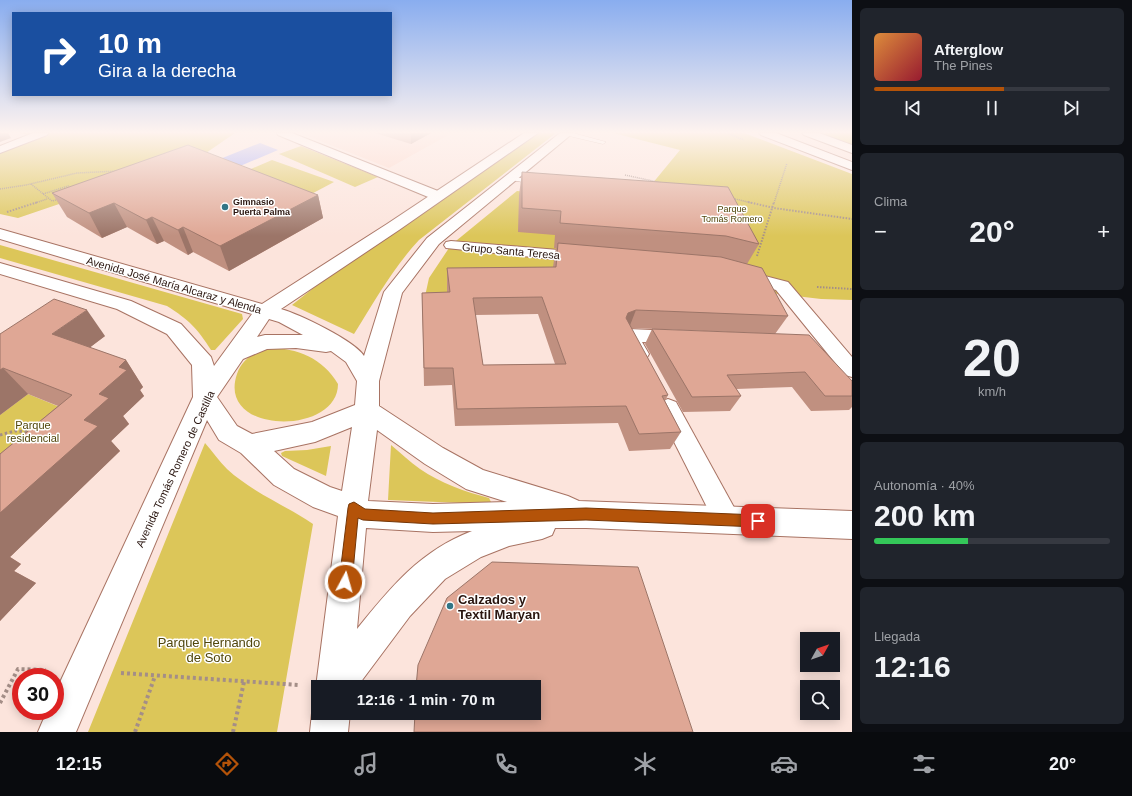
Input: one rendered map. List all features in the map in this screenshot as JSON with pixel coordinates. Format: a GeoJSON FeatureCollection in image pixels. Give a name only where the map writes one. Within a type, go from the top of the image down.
{"type":"FeatureCollection","features":[{"type":"Feature","properties":{"kind":"street"},"geometry":{"type":"LineString","coordinates":[[367,167],[438,196]]}},
{"type":"Feature","properties":{"kind":"street","name":"Avenida Tomás Romero de Castilla"},"geometry":{"type":"LineString","coordinates":[[57,732],[205,397],[264,311],[481,167]]}},
{"type":"Feature","properties":{"kind":"street"},"geometry":{"type":"LineString","coordinates":[[335,680],[367,396],[393,292],[433,241],[525,167]]}},
{"type":"Feature","properties":{"kind":"street","name":"Avenida José María Alcaraz y Alenda"},"geometry":{"type":"LineString","coordinates":[[0,234],[286,317],[341,347],[354,357],[367,396],[434,456],[476,480],[586,514]]}},
{"type":"Feature","properties":{"kind":"street","name":"Grupo Santa Teresa"},"geometry":{"type":"LineString","coordinates":[[451,245],[594,258]]}},
{"type":"Feature","properties":{"kind":"street","name":"Avenida José María Alcaraz y Alenda"},"geometry":{"type":"LineString","coordinates":[[0,268],[124,305],[174,329],[203,363],[205,397],[228,433],[250,445],[284,477],[323,498],[354,508],[363,514],[433,518],[586,514],[852,525]]}},
{"type":"Feature","properties":{"kind":"street"},"geometry":{"type":"LineString","coordinates":[[728,272],[782,286],[852,370]]}},
{"type":"Feature","properties":{"kind":"street"},"geometry":{"type":"LineString","coordinates":[[648,369],[630,335],[693,338]]}},
{"type":"Feature","properties":{"kind":"street"},"geometry":{"type":"LineString","coordinates":[[236,353],[265,342],[296,341],[341,347]]}},
{"type":"Feature","properties":{"kind":"street"},"geometry":{"type":"LineString","coordinates":[[805,343],[829,344]]}},
{"type":"Feature","properties":{"kind":"street"},"geometry":{"type":"LineString","coordinates":[[658,390],[727,520]]}},
{"type":"Feature","properties":{"kind":"street"},"geometry":{"type":"LineString","coordinates":[[250,445],[315,432],[367,396]]}},
{"type":"Feature","properties":{"kind":"street","name":"Avenida José María Alcaraz y Alenda"},"geometry":{"type":"LineString","coordinates":[[339,680],[398,604],[434,568],[471,546],[509,532],[586,514]]}},
{"type":"Feature","properties":{"kind":"street"},"geometry":{"type":"LineString","coordinates":[[329,732],[330,720]]}},
{"type":"Feature","properties":{"kind":"lane"},"geometry":{"type":"LineString","coordinates":[[511,178],[546,184]]}},
{"type":"Feature","properties":{"kind":"path"},"geometry":{"type":"LineString","coordinates":[[782,286],[762,272],[756,260],[786,167]]}},
{"type":"Feature","properties":{"kind":"path"},"geometry":{"type":"LineString","coordinates":[[0,189],[30,184],[86,171],[120,171],[117,175]]}},
{"type":"Feature","properties":{"kind":"path"},"geometry":{"type":"LineString","coordinates":[[625,175],[668,184]]}},
{"type":"Feature","properties":{"kind":"path"},"geometry":{"type":"LineString","coordinates":[[30,184],[52,201],[64,197]]}},
{"type":"Feature","properties":{"kind":"path"},"geometry":{"type":"LineString","coordinates":[[42,194],[68,186],[72,190]]}},
{"type":"Feature","properties":{"kind":"path"},"geometry":{"type":"LineString","coordinates":[[7,212],[48,198]]}},
{"type":"Feature","properties":{"kind":"path"},"geometry":{"type":"LineString","coordinates":[[728,198],[774,208],[852,219]]}},
{"type":"Feature","properties":{"kind":"path"},"geometry":{"type":"LineString","coordinates":[[0,435],[15,430],[25,430],[32,433],[37,428]]}},
{"type":"Feature","properties":{"kind":"path"},"geometry":{"type":"LineString","coordinates":[[84,671],[311,686]]}},
{"type":"Feature","properties":{"kind":"path"},"geometry":{"type":"LineString","coordinates":[[135,732],[155,676]]}},
{"type":"Feature","properties":{"kind":"path"},"geometry":{"type":"LineString","coordinates":[[0,704],[12,681]]}},
{"type":"Feature","properties":{"kind":"path"},"geometry":{"type":"LineString","coordinates":[[233,732],[244,682]]}},
{"type":"Feature","properties":{"kind":"green space"},"geometry":{"type":"Polygon","coordinates":[[[0,167],[167,167],[18,218],[0,214],[0,167]]]}},
{"type":"Feature","properties":{"kind":"green space"},"geometry":{"type":"Polygon","coordinates":[[[255,167],[292,167],[334,182],[300,200],[237,175],[255,167]]]}},
{"type":"Feature","properties":{"kind":"green space"},"geometry":{"type":"Polygon","coordinates":[[[309,167],[354,167],[378,177],[355,187],[309,167]]]}},
{"type":"Feature","properties":{"kind":"green space"},"geometry":{"type":"Polygon","coordinates":[[[489,167],[512,167],[419,240],[392,274],[354,334],[292,305],[321,282],[489,167]]]}},
{"type":"Feature","properties":{"kind":"green space","name":"Parque Tomás Romero"},"geometry":{"type":"Polygon","coordinates":[[[666,167],[834,167],[852,174],[852,300],[821,299],[753,291],[447,285],[449,310],[422,310],[429,278],[451,245],[517,191],[638,201],[666,167]]]}},
{"type":"Feature","properties":{"kind":"green space"},"geometry":{"type":"Polygon","coordinates":[[[0,245],[242,314],[243,319],[215,350],[211,350],[192,325],[167,306],[0,258],[0,245]]]}},
{"type":"Feature","properties":{"kind":"green space"},"geometry":{"type":"Polygon","coordinates":[[[269,348],[289,350],[308,356],[325,367],[338,384],[333,401],[319,413],[301,420],[280,421],[260,418],[244,409],[235,394],[239,369],[249,357],[269,348]]]}},
{"type":"Feature","properties":{"kind":"green space","name":"Parque residencial"},"geometry":{"type":"Polygon","coordinates":[[[28,394],[94,421],[0,504],[0,415],[28,394]]]}},
{"type":"Feature","properties":{"kind":"green space","name":"Parque Hernando de Soto"},"geometry":{"type":"Polygon","coordinates":[[[205,443],[227,469],[247,485],[313,524],[277,732],[88,732],[205,443]]]}},
{"type":"Feature","properties":{"kind":"green space"},"geometry":{"type":"Polygon","coordinates":[[[391,445],[420,469],[436,479],[471,493],[489,498],[491,502],[488,504],[388,500],[391,445]]]}},
{"type":"Feature","properties":{"kind":"green space"},"geometry":{"type":"Polygon","coordinates":[[[331,446],[326,476],[282,456],[281,453],[285,451],[307,450],[331,446]]]}},
{"type":"Feature","properties":{"kind":"building"},"geometry":{"type":"Polygon","coordinates":[[[125,167],[246,167],[318,195],[220,246],[183,227],[178,230],[152,217],[146,220],[114,203],[89,213],[52,193],[125,167]]]}},
{"type":"Feature","properties":{"kind":"building"},"geometry":{"type":"Polygon","coordinates":[[[522,172],[728,187],[759,244],[726,236],[560,223],[561,211],[522,208],[522,172]]]}},
{"type":"Feature","properties":{"kind":"building"},"geometry":{"type":"Polygon","coordinates":[[[558,243],[721,257],[762,268],[788,316],[636,310],[628,313],[626,318],[668,395],[662,396],[681,432],[639,434],[626,406],[457,409],[453,368],[424,368],[422,293],[450,292],[447,268],[556,267],[558,243]],[[542,297],[473,298],[483,365],[566,364],[542,297]]]}},
{"type":"Feature","properties":{"kind":"building"},"geometry":{"type":"Polygon","coordinates":[[[54,299],[87,310],[52,334],[126,360],[119,367],[127,370],[99,394],[109,398],[84,420],[98,426],[0,513],[0,454],[72,395],[3,368],[0,370],[0,334],[54,299]]]}},
{"type":"Feature","properties":{"kind":"building"},"geometry":{"type":"Polygon","coordinates":[[[652,329],[809,335],[852,381],[852,396],[825,396],[805,372],[727,375],[741,396],[692,397],[652,329]]]}},
{"type":"Feature","properties":{"kind":"building"},"geometry":{"type":"Polygon","coordinates":[[[492,562],[638,567],[693,732],[414,732],[415,720],[541,720],[541,680],[417,680],[418,665],[447,598],[492,562]]]}},
{"type":"Feature","properties":{"kind":"place","name":"Gimnasio Puerta Palma"},"geometry":{"type":"Point","coordinates":[225,207]}},
{"type":"Feature","properties":{"kind":"place","name":"Calzados y Textil Maryan"},"geometry":{"type":"Point","coordinates":[450,606]}},
{"type":"Feature","properties":{"kind":"route"},"geometry":{"type":"LineString","coordinates":[[345,582],[354,508],[363,514],[433,518],[586,514],[758,521]]}}]}
